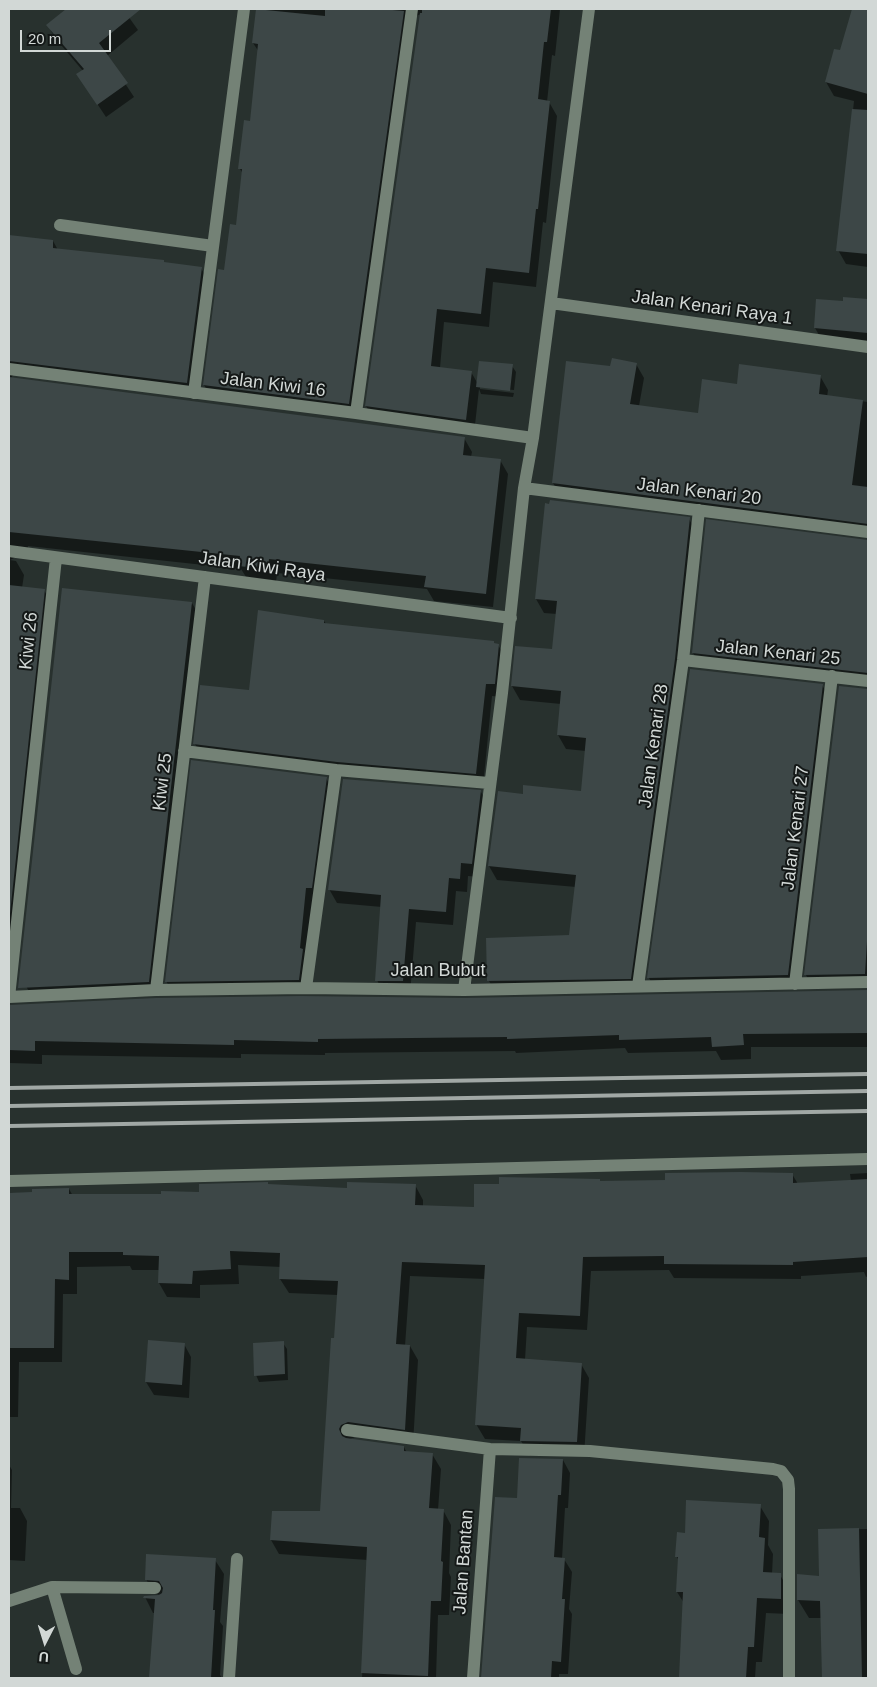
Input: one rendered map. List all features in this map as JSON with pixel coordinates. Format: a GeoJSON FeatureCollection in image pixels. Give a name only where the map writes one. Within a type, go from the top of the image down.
{"type":"FeatureCollection","features":[{"type":"Feature","properties":{"kind":"street"},"geometry":{"type":"LineString","coordinates":[[194,393],[244,9]]}},
{"type":"Feature","properties":{"kind":"street"},"geometry":{"type":"LineString","coordinates":[[356,413],[412,9]]}},
{"type":"Feature","properties":{"kind":"street"},"geometry":{"type":"LineString","coordinates":[[464,990],[510,618],[524,488],[533,438],[589,9]]}},
{"type":"Feature","properties":{"kind":"street"},"geometry":{"type":"LineString","coordinates":[[60,225],[213,246]]}},
{"type":"Feature","properties":{"kind":"street","name":"Jalan Kenari Raya 1"},"geometry":{"type":"LineString","coordinates":[[551,304],[868,347]]}},
{"type":"Feature","properties":{"kind":"street","name":"Jalan Kiwi 16"},"geometry":{"type":"LineString","coordinates":[[9,370],[356,413],[533,438]]}},
{"type":"Feature","properties":{"kind":"street","name":"Jalan Kenari 20"},"geometry":{"type":"LineString","coordinates":[[524,488],[868,532]]}},
{"type":"Feature","properties":{"kind":"street","name":"Jalan Kenari 28"},"geometry":{"type":"LineString","coordinates":[[638,986],[683,660],[699,510]]}},
{"type":"Feature","properties":{"kind":"street","name":"Jalan Kiwi Raya"},"geometry":{"type":"LineString","coordinates":[[9,551],[510,618]]}},
{"type":"Feature","properties":{"kind":"street","name":"Kiwi 26"},"geometry":{"type":"LineString","coordinates":[[9,997],[56,558]]}},
{"type":"Feature","properties":{"kind":"street","name":"Kiwi 25"},"geometry":{"type":"LineString","coordinates":[[156,990],[205,577]]}},
{"type":"Feature","properties":{"kind":"street","name":"Jalan Kenari 25"},"geometry":{"type":"LineString","coordinates":[[683,660],[868,681]]}},
{"type":"Feature","properties":{"kind":"street","name":"Jalan Kenari 27"},"geometry":{"type":"LineString","coordinates":[[794,984],[832,676]]}},
{"type":"Feature","properties":{"kind":"street"},"geometry":{"type":"LineString","coordinates":[[184,751],[336,770],[490,784]]}},
{"type":"Feature","properties":{"kind":"street"},"geometry":{"type":"LineString","coordinates":[[306,988],[336,770]]}},
{"type":"Feature","properties":{"kind":"street","name":"Jalan Bubut"},"geometry":{"type":"LineString","coordinates":[[9,997],[156,990],[306,988],[464,990],[868,982]]}},
{"type":"Feature","properties":{"kind":"street"},"geometry":{"type":"LineString","coordinates":[[9,1181],[868,1159]]}},
{"type":"Feature","properties":{"kind":"street"},"geometry":{"type":"LineString","coordinates":[[347,1430],[490,1449],[590,1450],[774,1468],[781,1471],[788,1480],[789,1489],[789,1678]]}},
{"type":"Feature","properties":{"kind":"street","name":"Jalan Bantan"},"geometry":{"type":"LineString","coordinates":[[473,1678],[490,1449]]}},
{"type":"Feature","properties":{"kind":"street"},"geometry":{"type":"LineString","coordinates":[[229,1678],[237,1559]]}},
{"type":"Feature","properties":{"kind":"street"},"geometry":{"type":"LineString","coordinates":[[9,1601],[52,1587],[155,1588]]}},
{"type":"Feature","properties":{"kind":"street"},"geometry":{"type":"LineString","coordinates":[[52,1587],[76,1669]]}},
{"type":"Feature","properties":{"kind":"building"},"geometry":{"type":"Polygon","coordinates":[[[66,9],[141,9],[99,43],[128,83],[97,105],[76,74],[84,69],[46,25],[66,9]]]}},
{"type":"Feature","properties":{"kind":"building"},"geometry":{"type":"Polygon","coordinates":[[[256,9],[325,16],[325,9],[404,11],[349,404],[203,385],[218,269],[224,270],[230,224],[236,225],[242,169],[238,169],[244,120],[250,121],[258,44],[252,43],[256,9]]]}},
{"type":"Feature","properties":{"kind":"building"},"geometry":{"type":"Polygon","coordinates":[[[422,9],[551,9],[547,42],[544,42],[538,99],[550,101],[529,273],[486,268],[481,314],[437,309],[431,366],[472,371],[466,420],[365,406],[422,9]]]}},
{"type":"Feature","properties":{"kind":"building"},"geometry":{"type":"Polygon","coordinates":[[[852,9],[868,9],[868,94],[825,82],[834,49],[840,50],[852,9]]]}},
{"type":"Feature","properties":{"kind":"building"},"geometry":{"type":"Polygon","coordinates":[[[852,109],[868,110],[868,254],[836,251],[852,109]]]}},
{"type":"Feature","properties":{"kind":"building"},"geometry":{"type":"Polygon","coordinates":[[[9,235],[53,240],[53,248],[164,260],[164,262],[202,267],[187,383],[9,361],[9,235]]]}},
{"type":"Feature","properties":{"kind":"building"},"geometry":{"type":"Polygon","coordinates":[[[843,297],[868,299],[868,333],[814,328],[816,299],[843,301],[843,297]]]}},
{"type":"Feature","properties":{"kind":"building"},"geometry":{"type":"Polygon","coordinates":[[[612,358],[637,363],[630,404],[698,413],[702,379],[737,384],[739,364],[821,375],[819,394],[863,400],[852,485],[868,487],[868,524],[552,483],[566,361],[610,366],[612,358]]]}},
{"type":"Feature","properties":{"kind":"building"},"geometry":{"type":"Polygon","coordinates":[[[479,361],[513,364],[510,391],[476,387],[479,361]]]}},
{"type":"Feature","properties":{"kind":"building"},"geometry":{"type":"Polygon","coordinates":[[[9,377],[465,437],[463,455],[501,459],[486,594],[424,587],[426,576],[269,559],[268,569],[238,566],[240,556],[9,532],[9,377]]]}},
{"type":"Feature","properties":{"kind":"building"},"geometry":{"type":"Polygon","coordinates":[[[550,500],[690,517],[675,659],[631,979],[487,981],[486,938],[569,935],[576,875],[488,866],[498,791],[523,794],[523,785],[581,791],[586,738],[557,735],[561,691],[511,686],[515,646],[552,649],[557,601],[535,599],[545,503],[549,504],[550,500]]]}},
{"type":"Feature","properties":{"kind":"building"},"geometry":{"type":"Polygon","coordinates":[[[706,519],[868,540],[868,673],[692,653],[706,519]]]}},
{"type":"Feature","properties":{"kind":"building"},"geometry":{"type":"Polygon","coordinates":[[[9,585],[45,589],[9,923],[9,585]]]}},
{"type":"Feature","properties":{"kind":"building"},"geometry":{"type":"Polygon","coordinates":[[[62,588],[192,602],[149,982],[18,988],[62,588]]]}},
{"type":"Feature","properties":{"kind":"building"},"geometry":{"type":"Polygon","coordinates":[[[258,610],[324,620],[324,623],[494,641],[494,643],[499,644],[495,684],[486,684],[476,774],[337,762],[193,744],[200,685],[249,690],[258,610]]]}},
{"type":"Feature","properties":{"kind":"building"},"geometry":{"type":"Polygon","coordinates":[[[690,669],[823,684],[788,975],[647,978],[690,669]]]}},
{"type":"Feature","properties":{"kind":"building"},"geometry":{"type":"Polygon","coordinates":[[[839,686],[868,689],[868,925],[865,974],[804,975],[839,686]]]}},
{"type":"Feature","properties":{"kind":"building"},"geometry":{"type":"Polygon","coordinates":[[[191,760],[327,777],[312,888],[306,888],[300,948],[303,949],[299,980],[165,982],[191,760]]]}},
{"type":"Feature","properties":{"kind":"building"},"geometry":{"type":"Polygon","coordinates":[[[343,779],[481,790],[472,864],[461,863],[460,879],[449,878],[446,912],[409,909],[403,981],[375,981],[381,895],[328,890],[343,779]]]}},
{"type":"Feature","properties":{"kind":"building"},"geometry":{"type":"Polygon","coordinates":[[[868,990],[868,1033],[743,1034],[744,1045],[712,1047],[711,1037],[619,1040],[619,1035],[507,1039],[507,1037],[318,1039],[318,1042],[234,1040],[234,1045],[35,1041],[35,1051],[9,1050],[9,1005],[156,998],[300,996],[464,998],[868,990]]]}},
{"type":"Feature","properties":{"kind":"building"},"geometry":{"type":"Polygon","coordinates":[[[665,1173],[793,1173],[793,1183],[868,1179],[868,1257],[793,1262],[793,1265],[664,1264],[664,1256],[583,1257],[580,1316],[519,1313],[516,1358],[582,1363],[577,1442],[520,1441],[521,1428],[475,1425],[485,1265],[402,1262],[396,1344],[410,1345],[405,1430],[348,1422],[341,1425],[339,1429],[342,1436],[346,1438],[404,1446],[404,1451],[433,1453],[429,1508],[444,1509],[441,1561],[443,1562],[441,1601],[431,1601],[428,1676],[361,1673],[367,1547],[270,1540],[272,1511],[320,1511],[331,1338],[334,1338],[338,1281],[279,1279],[280,1253],[230,1251],[231,1269],[193,1271],[192,1284],[158,1283],[159,1256],[123,1255],[123,1252],[69,1252],[69,1280],[55,1279],[54,1348],[9,1348],[9,1193],[32,1192],[32,1189],[69,1188],[69,1194],[161,1194],[161,1191],[199,1192],[199,1184],[268,1182],[268,1184],[347,1188],[347,1182],[416,1184],[415,1205],[474,1207],[474,1184],[499,1184],[499,1177],[600,1179],[600,1181],[665,1180],[665,1173]]]}},
{"type":"Feature","properties":{"kind":"building"},"geometry":{"type":"Polygon","coordinates":[[[148,1340],[185,1343],[182,1385],[145,1382],[148,1340]]]}},
{"type":"Feature","properties":{"kind":"building"},"geometry":{"type":"Polygon","coordinates":[[[284,1341],[285,1374],[254,1376],[253,1343],[284,1341]]]}},
{"type":"Feature","properties":{"kind":"building"},"geometry":{"type":"Polygon","coordinates":[[[519,1458],[563,1459],[561,1495],[558,1495],[554,1557],[565,1558],[562,1599],[565,1599],[561,1662],[552,1661],[551,1678],[481,1678],[495,1497],[517,1498],[519,1458]]]}},
{"type":"Feature","properties":{"kind":"building"},"geometry":{"type":"Polygon","coordinates":[[[686,1500],[761,1504],[759,1537],[765,1538],[763,1572],[781,1573],[781,1599],[757,1598],[754,1647],[748,1647],[746,1678],[679,1678],[683,1592],[676,1592],[678,1557],[675,1557],[677,1532],[685,1533],[686,1500]]]}},
{"type":"Feature","properties":{"kind":"building"},"geometry":{"type":"Polygon","coordinates":[[[859,1528],[862,1678],[822,1678],[820,1601],[797,1600],[797,1574],[819,1576],[818,1529],[859,1528]]]}},
{"type":"Feature","properties":{"kind":"building"},"geometry":{"type":"Polygon","coordinates":[[[146,1554],[216,1558],[211,1678],[149,1678],[155,1599],[143,1598],[144,1596],[159,1595],[162,1593],[163,1588],[159,1581],[145,1580],[146,1554]]]}},
{"type":"Feature","properties":{"kind":"railway"},"geometry":{"type":"LineString","coordinates":[[9,1088],[868,1074]]}},
{"type":"Feature","properties":{"kind":"railway"},"geometry":{"type":"LineString","coordinates":[[9,1106],[868,1091]]}},
{"type":"Feature","properties":{"kind":"railway"},"geometry":{"type":"LineString","coordinates":[[9,1126],[868,1111]]}}]}
